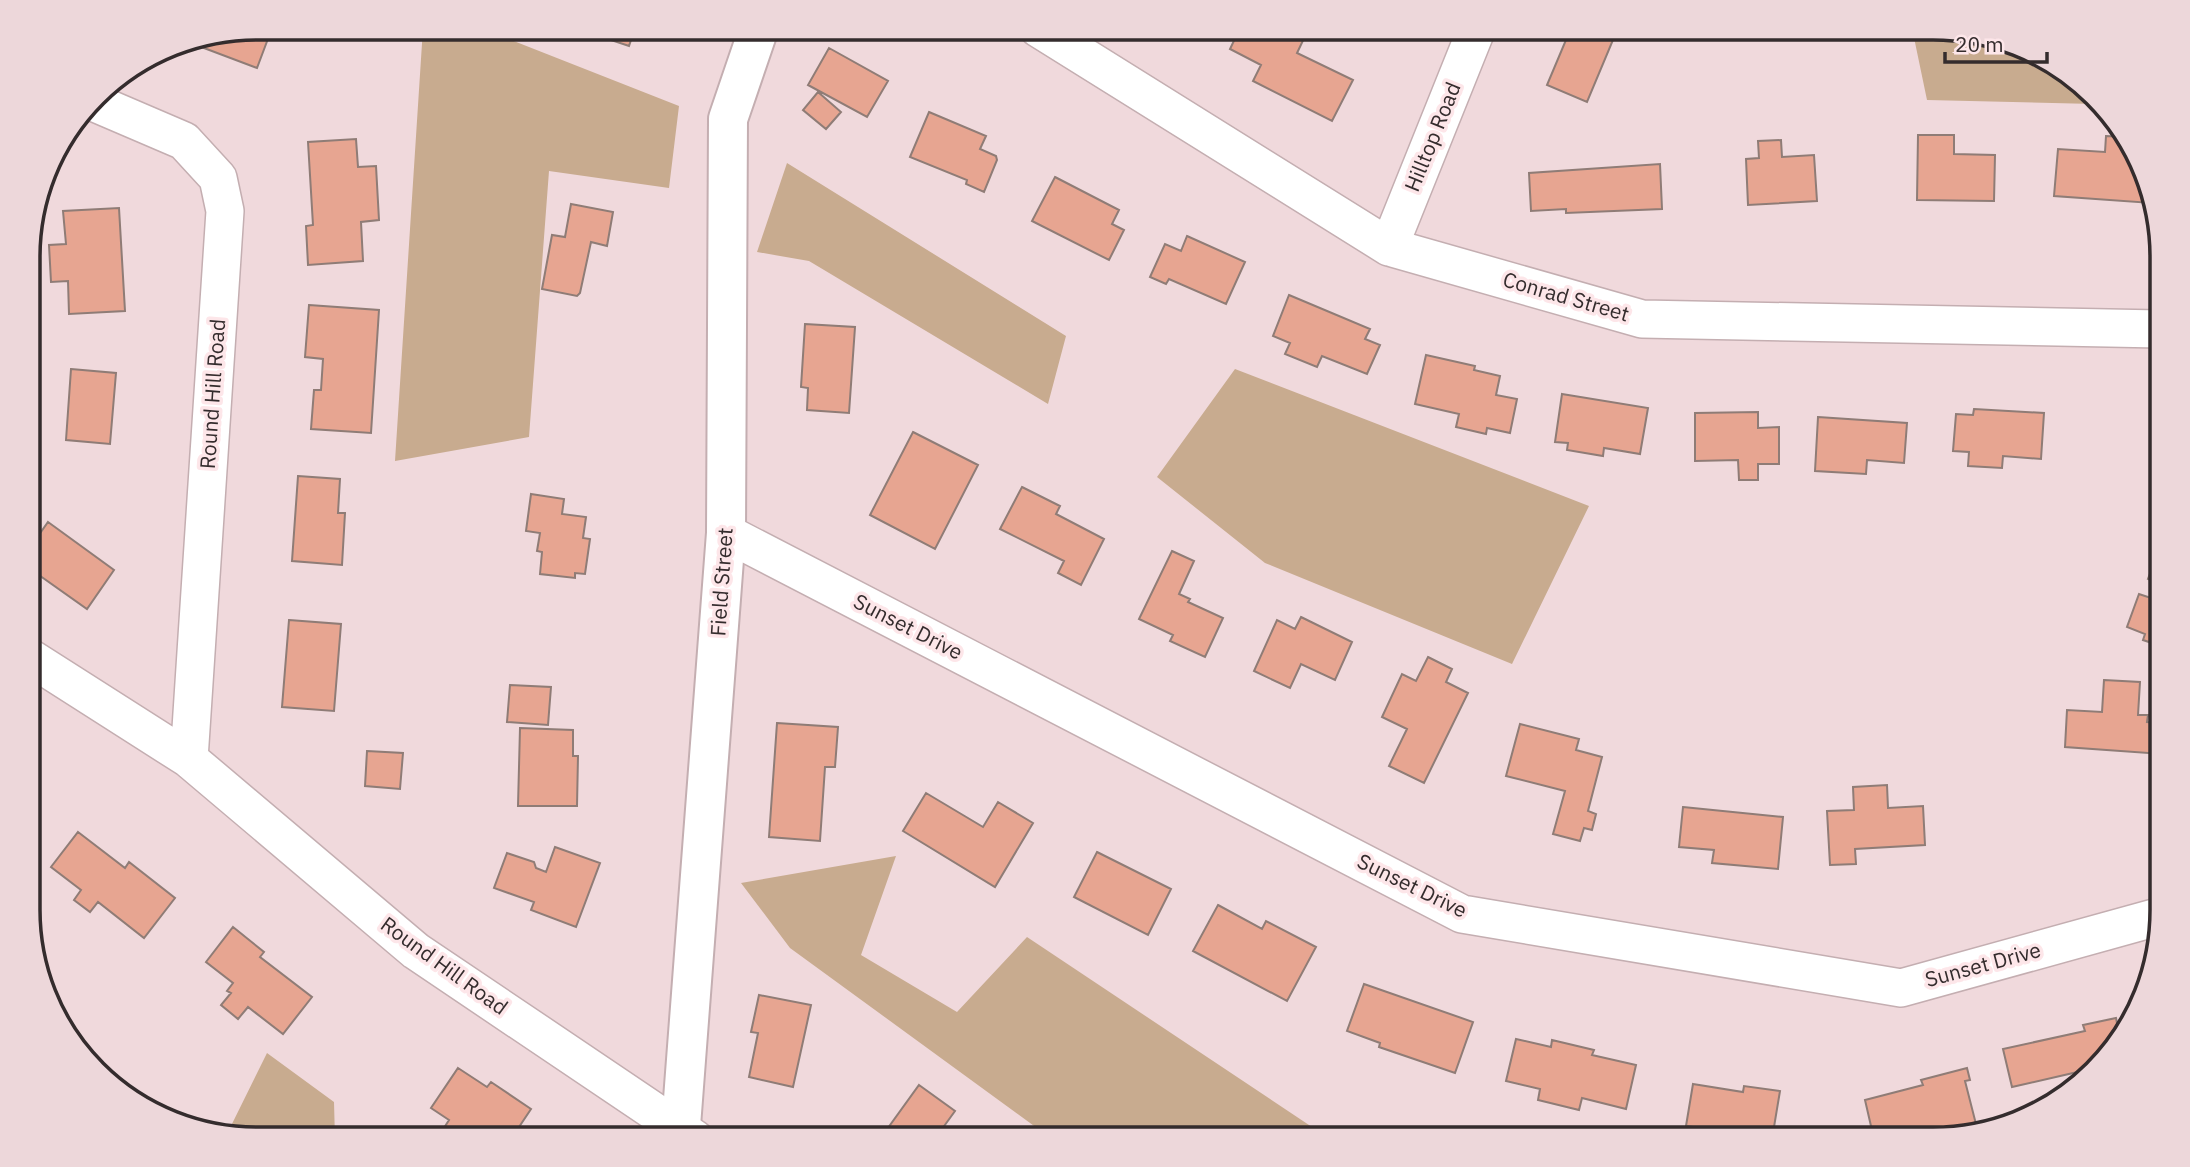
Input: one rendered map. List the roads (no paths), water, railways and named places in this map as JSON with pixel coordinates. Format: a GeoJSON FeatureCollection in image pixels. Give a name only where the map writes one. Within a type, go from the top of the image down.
{"type":"FeatureCollection","features":[{"type":"Feature","properties":{"kind":"street","name":"Hilltop Road"},"geometry":{"type":"LineString","coordinates":[[1389,247],[1473,40]]}},
{"type":"Feature","properties":{"kind":"street","name":"Field Street"},"geometry":{"type":"LineString","coordinates":[[686,1127],[726,533],[728,119],[755,41]]}},
{"type":"Feature","properties":{"kind":"street","name":"Conrad Street"},"geometry":{"type":"LineString","coordinates":[[1058,41],[1389,247],[1642,319],[2150,328]]}},
{"type":"Feature","properties":{"kind":"street","name":"Round Hill Road"},"geometry":{"type":"LineString","coordinates":[[102,106],[184,141],[218,178],[225,211],[189,759]]}},
{"type":"Feature","properties":{"kind":"street","name":"Sunset Drive"},"geometry":{"type":"LineString","coordinates":[[726,533],[1462,914],[1901,988],[2149,919]]}},
{"type":"Feature","properties":{"kind":"street","name":"Round Hill Road"},"geometry":{"type":"LineString","coordinates":[[40,664],[189,759],[416,951],[673,1127]]}}]}
